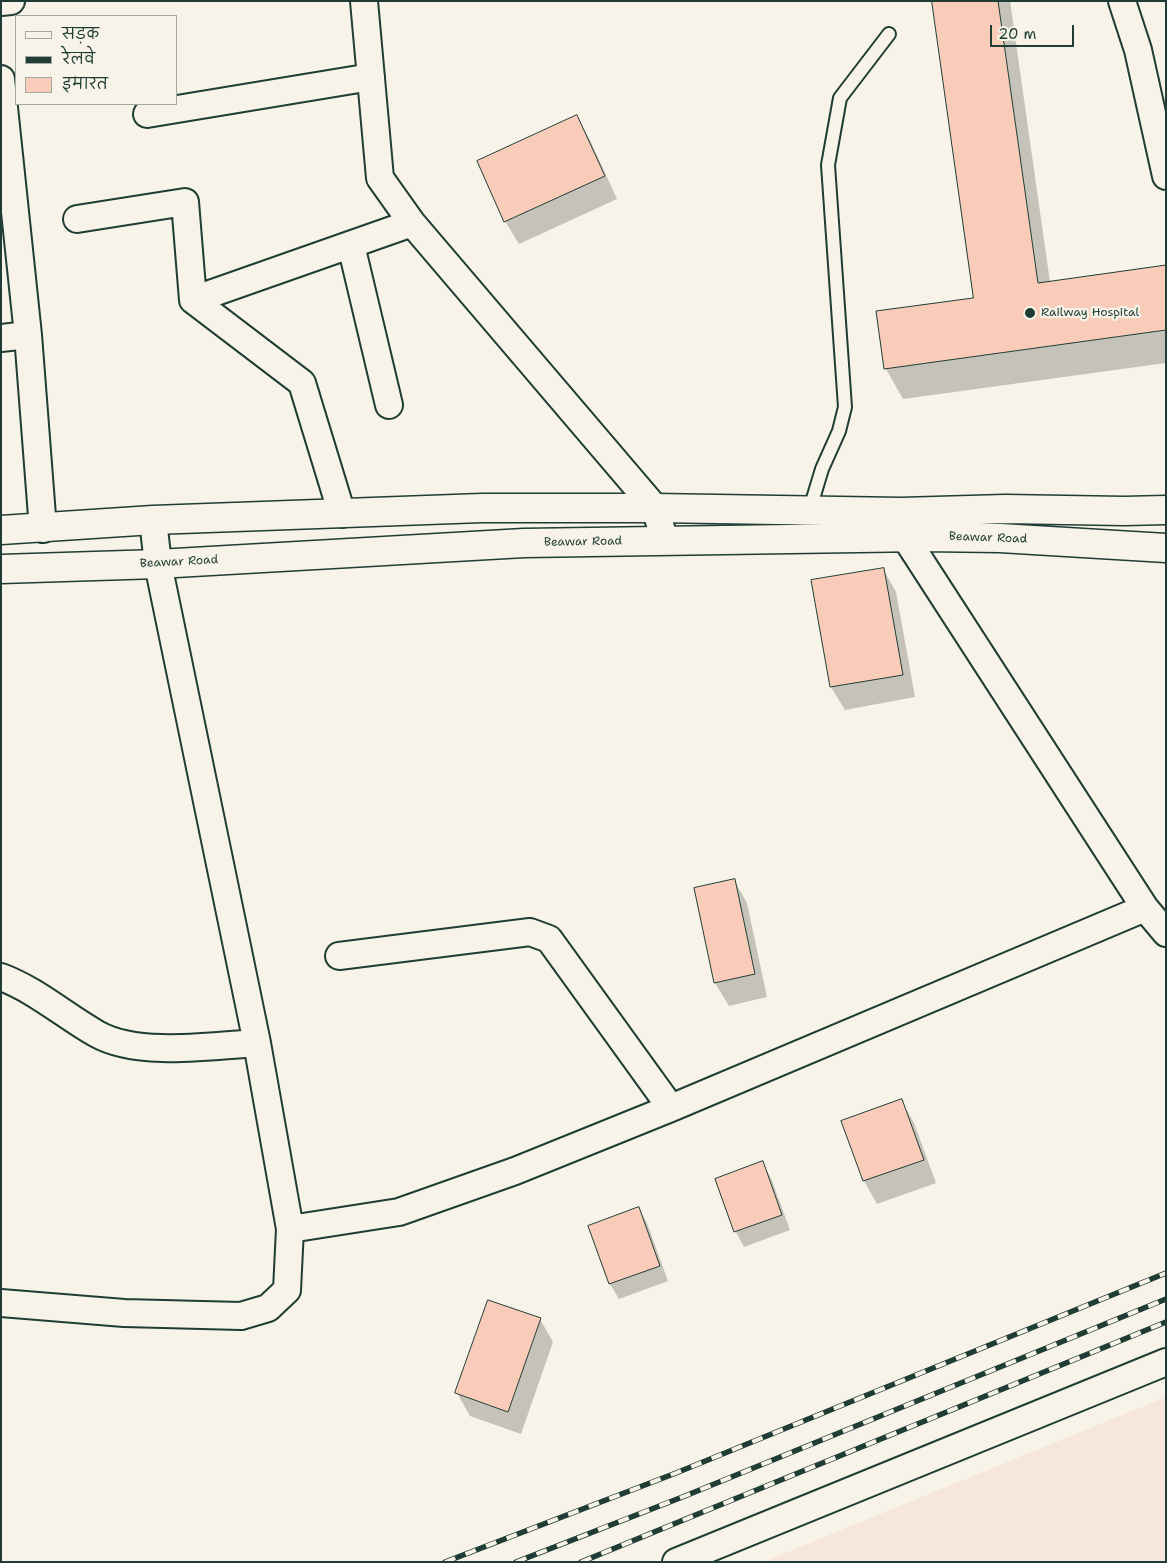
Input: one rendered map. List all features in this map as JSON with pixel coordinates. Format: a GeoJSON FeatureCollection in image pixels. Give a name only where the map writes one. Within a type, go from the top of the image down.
{"type":"FeatureCollection","features":[{"type":"Feature","properties":{"kind":"main road","name":"Beawar Road"},"geometry":{"type":"LineString","coordinates":[[1,530],[42,529],[153,520],[482,508],[655,508],[805,525],[910,529],[1000,538],[1166,548]]}},
{"type":"Feature","properties":{"kind":"main road","name":"Beawar Road"},"geometry":{"type":"LineString","coordinates":[[910,529],[1005,509],[1124,512],[1166,510]]}},
{"type":"Feature","properties":{"kind":"main road","name":"Beawar Road"},"geometry":{"type":"LineString","coordinates":[[1,569],[158,564],[464,546],[665,541],[805,525]]}},
{"type":"Feature","properties":{"kind":"street"},"geometry":{"type":"LineString","coordinates":[[1,2],[11,1]]}},
{"type":"Feature","properties":{"kind":"street"},"geometry":{"type":"LineString","coordinates":[[364,1],[380,178],[412,223],[655,508],[665,541]]}},
{"type":"Feature","properties":{"kind":"street"},"geometry":{"type":"LineString","coordinates":[[1122,1],[1138,50],[1166,176]]}},
{"type":"Feature","properties":{"kind":"street"},"geometry":{"type":"LineString","coordinates":[[147,114],[371,77]]}},
{"type":"Feature","properties":{"kind":"street"},"geometry":{"type":"LineString","coordinates":[[1,79],[28,335],[42,529]]}},
{"type":"Feature","properties":{"kind":"street"},"geometry":{"type":"LineString","coordinates":[[77,219],[185,202],[193,300],[302,384],[342,514]]}},
{"type":"Feature","properties":{"kind":"street"},"geometry":{"type":"LineString","coordinates":[[193,300],[412,223]]}},
{"type":"Feature","properties":{"kind":"street"},"geometry":{"type":"LineString","coordinates":[[351,245],[389,405]]}},
{"type":"Feature","properties":{"kind":"street"},"geometry":{"type":"LineString","coordinates":[[1,338],[28,335]]}},
{"type":"Feature","properties":{"kind":"street"},"geometry":{"type":"LineString","coordinates":[[1,1303],[124,1313],[241,1316],[268,1308],[287,1290],[290,1229],[257,1043],[158,564],[153,520]]}},
{"type":"Feature","properties":{"kind":"street"},"geometry":{"type":"LineString","coordinates":[[910,529],[1146,908],[1166,933]]}},
{"type":"Feature","properties":{"kind":"street"},"geometry":{"type":"LineString","coordinates":[[290,1229],[399,1212],[515,1171],[671,1108],[1146,908]]}},
{"type":"Feature","properties":{"kind":"street"},"geometry":{"type":"LineString","coordinates":[[339,956],[530,932],[549,939],[671,1108]]}},
{"type":"Feature","properties":{"kind":"street"},"geometry":{"type":"LineString","coordinates":[[1,977],[29,990],[98,1035],[120,1044],[188,1048],[257,1043]]}},
{"type":"Feature","properties":{"kind":"street"},"geometry":{"type":"LineString","coordinates":[[676,1562],[1166,1362]]}},
{"type":"Feature","properties":{"kind":"lane"},"geometry":{"type":"LineString","coordinates":[[805,525],[822,469],[840,430],[845,407],[828,165],[840,98],[889,34]]}},
{"type":"Feature","properties":{"kind":"shaded area"},"geometry":{"type":"Polygon","coordinates":[[[1166,1397],[1166,1562],[763,1562],[1166,1397]]]}},
{"type":"Feature","properties":{"kind":"building"},"geometry":{"type":"Polygon","coordinates":[[[932,1],[998,1],[1038,283],[1166,265],[1166,330],[884,369],[876,311],[973,298],[932,1]]]}},
{"type":"Feature","properties":{"kind":"building"},"geometry":{"type":"Polygon","coordinates":[[[577,115],[605,176],[504,222],[477,161],[577,115]]]}},
{"type":"Feature","properties":{"kind":"building"},"geometry":{"type":"Polygon","coordinates":[[[884,568],[903,675],[830,687],[811,580],[884,568]]]}},
{"type":"Feature","properties":{"kind":"building"},"geometry":{"type":"Polygon","coordinates":[[[735,879],[755,974],[714,983],[694,888],[735,879]]]}},
{"type":"Feature","properties":{"kind":"building"},"geometry":{"type":"Polygon","coordinates":[[[902,1099],[924,1160],[863,1181],[841,1121],[902,1099]]]}},
{"type":"Feature","properties":{"kind":"building"},"geometry":{"type":"Polygon","coordinates":[[[763,1161],[782,1215],[734,1232],[715,1179],[763,1161]]]}},
{"type":"Feature","properties":{"kind":"building"},"geometry":{"type":"Polygon","coordinates":[[[639,1207],[660,1266],[609,1284],[588,1226],[639,1207]]]}},
{"type":"Feature","properties":{"kind":"building"},"geometry":{"type":"Polygon","coordinates":[[[488,1300],[541,1318],[508,1412],[455,1393],[488,1300]]]}},
{"type":"Feature","properties":{"kind":"railway"},"geometry":{"type":"LineString","coordinates":[[445,1562],[676,1473],[1166,1273]]}},
{"type":"Feature","properties":{"kind":"railway"},"geometry":{"type":"LineString","coordinates":[[516,1562],[685,1496],[1166,1299]]}},
{"type":"Feature","properties":{"kind":"railway"},"geometry":{"type":"LineString","coordinates":[[581,1562],[1166,1322]]}},
{"type":"Feature","properties":{"kind":"place","name":"Railway Hospital"},"geometry":{"type":"Point","coordinates":[1030,313]}}]}
